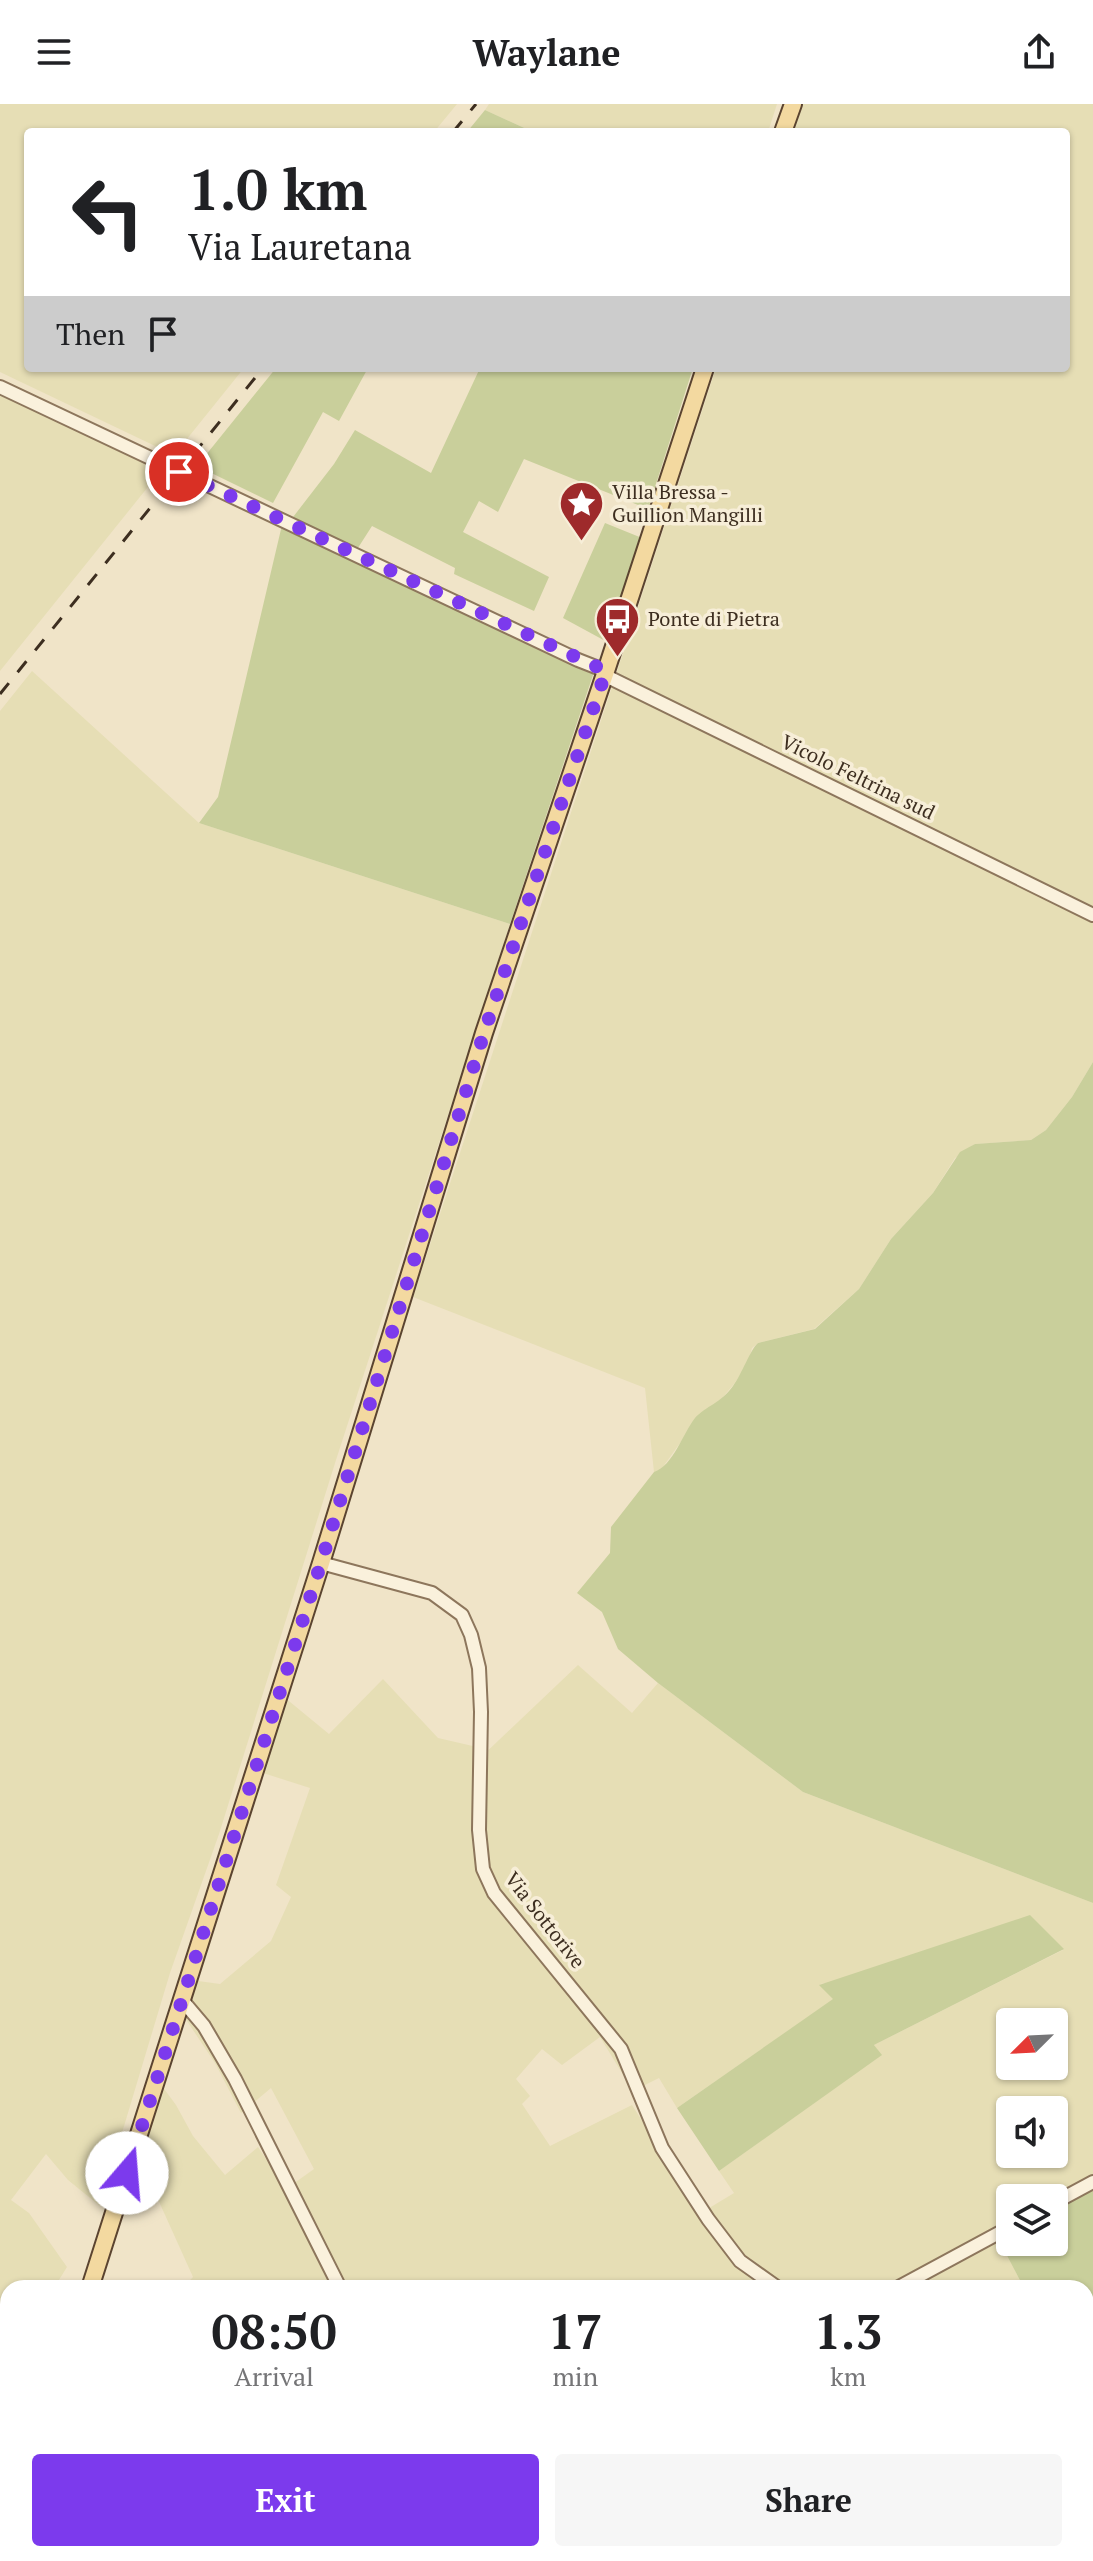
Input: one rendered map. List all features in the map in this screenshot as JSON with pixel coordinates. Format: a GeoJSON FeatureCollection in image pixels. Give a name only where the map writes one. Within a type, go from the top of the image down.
{"type":"FeatureCollection","features":[{"type":"Feature","properties":{"kind":"main road"},"geometry":{"type":"LineString","coordinates":[[784,128],[793,104]]}},
{"type":"Feature","properties":{"kind":"main road"},"geometry":{"type":"LineString","coordinates":[[93,2280],[321,1563],[484,1033],[704,372]]}},
{"type":"Feature","properties":{"kind":"street","name":"Vicolo Feltrina sud"},"geometry":{"type":"LineString","coordinates":[[0,387],[605,673],[1093,915]]}},
{"type":"Feature","properties":{"kind":"street","name":"Via Sottorive"},"geometry":{"type":"LineString","coordinates":[[321,1563],[432,1593],[462,1615],[471,1635],[479,1668],[479,1830],[483,1869],[494,1893],[621,2049],[662,2148],[708,2219],[740,2261],[767,2280]]}},
{"type":"Feature","properties":{"kind":"street"},"geometry":{"type":"LineString","coordinates":[[182,2000],[204,2026],[235,2079],[336,2280]]}},
{"type":"Feature","properties":{"kind":"street"},"geometry":{"type":"LineString","coordinates":[[1068,2195],[1093,2182]]}},
{"type":"Feature","properties":{"kind":"street"},"geometry":{"type":"LineString","coordinates":[[912,2280],[996,2235]]}},
{"type":"Feature","properties":{"kind":"shaded area"},"geometry":{"type":"Polygon","coordinates":[[[0,104],[457,104],[437,128],[24,128],[24,372],[241,372],[174,455],[0,372],[0,104]]]}},
{"type":"Feature","properties":{"kind":"shaded area"},"geometry":{"type":"Polygon","coordinates":[[[489,104],[777,104],[769,128],[524,128],[485,110],[489,104]]]}},
{"type":"Feature","properties":{"kind":"shaded area"},"geometry":{"type":"Polygon","coordinates":[[[800,104],[1093,104],[1093,1062],[1072,1097],[1046,1130],[1031,1140],[975,1144],[955,1158],[933,1193],[891,1239],[859,1289],[814,1329],[758,1343],[752,1348],[748,1364],[734,1384],[718,1403],[703,1411],[660,1471],[654,1472],[645,1388],[413,1297],[715,372],[1070,372],[1070,128],[792,128],[800,104]]]}},
{"type":"Feature","properties":{"kind":"shaded area"},"geometry":{"type":"Polygon","coordinates":[[[0,390],[164,467],[0,671],[0,390]]]}},
{"type":"Feature","properties":{"kind":"shaded area"},"geometry":{"type":"Polygon","coordinates":[[[32,671],[199,823],[510,924],[336,1460],[219,1834],[170,1973],[100,2206],[68,2180],[46,2154],[11,2200],[29,2213],[67,2267],[59,2280],[0,2280],[0,711],[32,671]]]}},
{"type":"Feature","properties":{"kind":"shaded area"},"geometry":{"type":"Polygon","coordinates":[[[578,1665],[632,1713],[658,1683],[803,1792],[1093,1903],[1093,2177],[1068,2190],[1068,2184],[996,2184],[996,2256],[1007,2256],[1020,2280],[190,2280],[193,2277],[138,2155],[159,2082],[193,2136],[225,2175],[258,2147],[286,2189],[314,2169],[271,2088],[241,2113],[215,2063],[181,2012],[191,1980],[220,1984],[271,1941],[291,1897],[276,1885],[310,1788],[260,1772],[284,1697],[329,1734],[383,1679],[438,1738],[477,1747],[478,1760],[578,1665]],[[1063,1950],[820,1984],[834,1999],[677,2108],[659,2078],[633,2091],[600,2037],[562,2065],[542,2049],[516,2079],[530,2096],[522,2104],[550,2146],[632,2105],[701,2213],[734,2193],[719,2171],[881,2055],[874,2045],[1063,1950]]]}},
{"type":"Feature","properties":{"kind":"green space"},"geometry":{"type":"Polygon","coordinates":[[[485,110],[524,128],[470,128],[485,110]]]}},
{"type":"Feature","properties":{"kind":"green space"},"geometry":{"type":"Polygon","coordinates":[[[273,372],[366,372],[339,421],[323,412],[273,503],[197,466],[273,372]]]}},
{"type":"Feature","properties":{"kind":"green space"},"geometry":{"type":"Polygon","coordinates":[[[478,372],[692,372],[648,509],[524,459],[498,512],[479,501],[463,532],[549,577],[534,611],[454,574],[455,568],[372,526],[356,551],[290,521],[334,464],[355,430],[431,473],[478,372]]]}},
{"type":"Feature","properties":{"kind":"green space"},"geometry":{"type":"Polygon","coordinates":[[[605,523],[642,538],[609,643],[563,618],[605,523]]]}},
{"type":"Feature","properties":{"kind":"green space"},"geometry":{"type":"Polygon","coordinates":[[[282,525],[467,615],[594,672],[510,924],[199,823],[218,797],[282,525]]]}},
{"type":"Feature","properties":{"kind":"green space"},"geometry":{"type":"Polygon","coordinates":[[[1093,1062],[1093,1903],[803,1792],[658,1683],[618,1649],[602,1612],[577,1593],[610,1553],[611,1527],[654,1472],[667,1463],[695,1418],[733,1386],[758,1343],[815,1329],[859,1289],[891,1239],[933,1193],[960,1152],[975,1144],[1031,1140],[1046,1130],[1072,1097],[1093,1062]]]}},
{"type":"Feature","properties":{"kind":"green space"},"geometry":{"type":"Polygon","coordinates":[[[1030,1915],[1064,1949],[874,2045],[882,2055],[719,2171],[677,2108],[833,1999],[819,1985],[1030,1915]]]}},
{"type":"Feature","properties":{"kind":"green space"},"geometry":{"type":"Polygon","coordinates":[[[1093,2177],[1093,2280],[1020,2280],[1007,2256],[1068,2256],[1068,2190],[1093,2177]]]}},
{"type":"Feature","properties":{"kind":"railway"},"geometry":{"type":"LineString","coordinates":[[456,128],[476,104]]}},
{"type":"Feature","properties":{"kind":"railway"},"geometry":{"type":"LineString","coordinates":[[0,694],[260,372]]}},
{"type":"Feature","properties":{"kind":"place","name":"Villa Bressa - Guillion Mangilli"},"geometry":{"type":"Point","coordinates":[581,543]}},
{"type":"Feature","properties":{"kind":"place","name":"Ponte di Pietra"},"geometry":{"type":"Point","coordinates":[617,658]}},
{"type":"Feature","properties":{"kind":"route"},"geometry":{"type":"LineString","coordinates":[[127,2173],[321,1563],[484,1033],[606,671],[179,472]]}}]}
